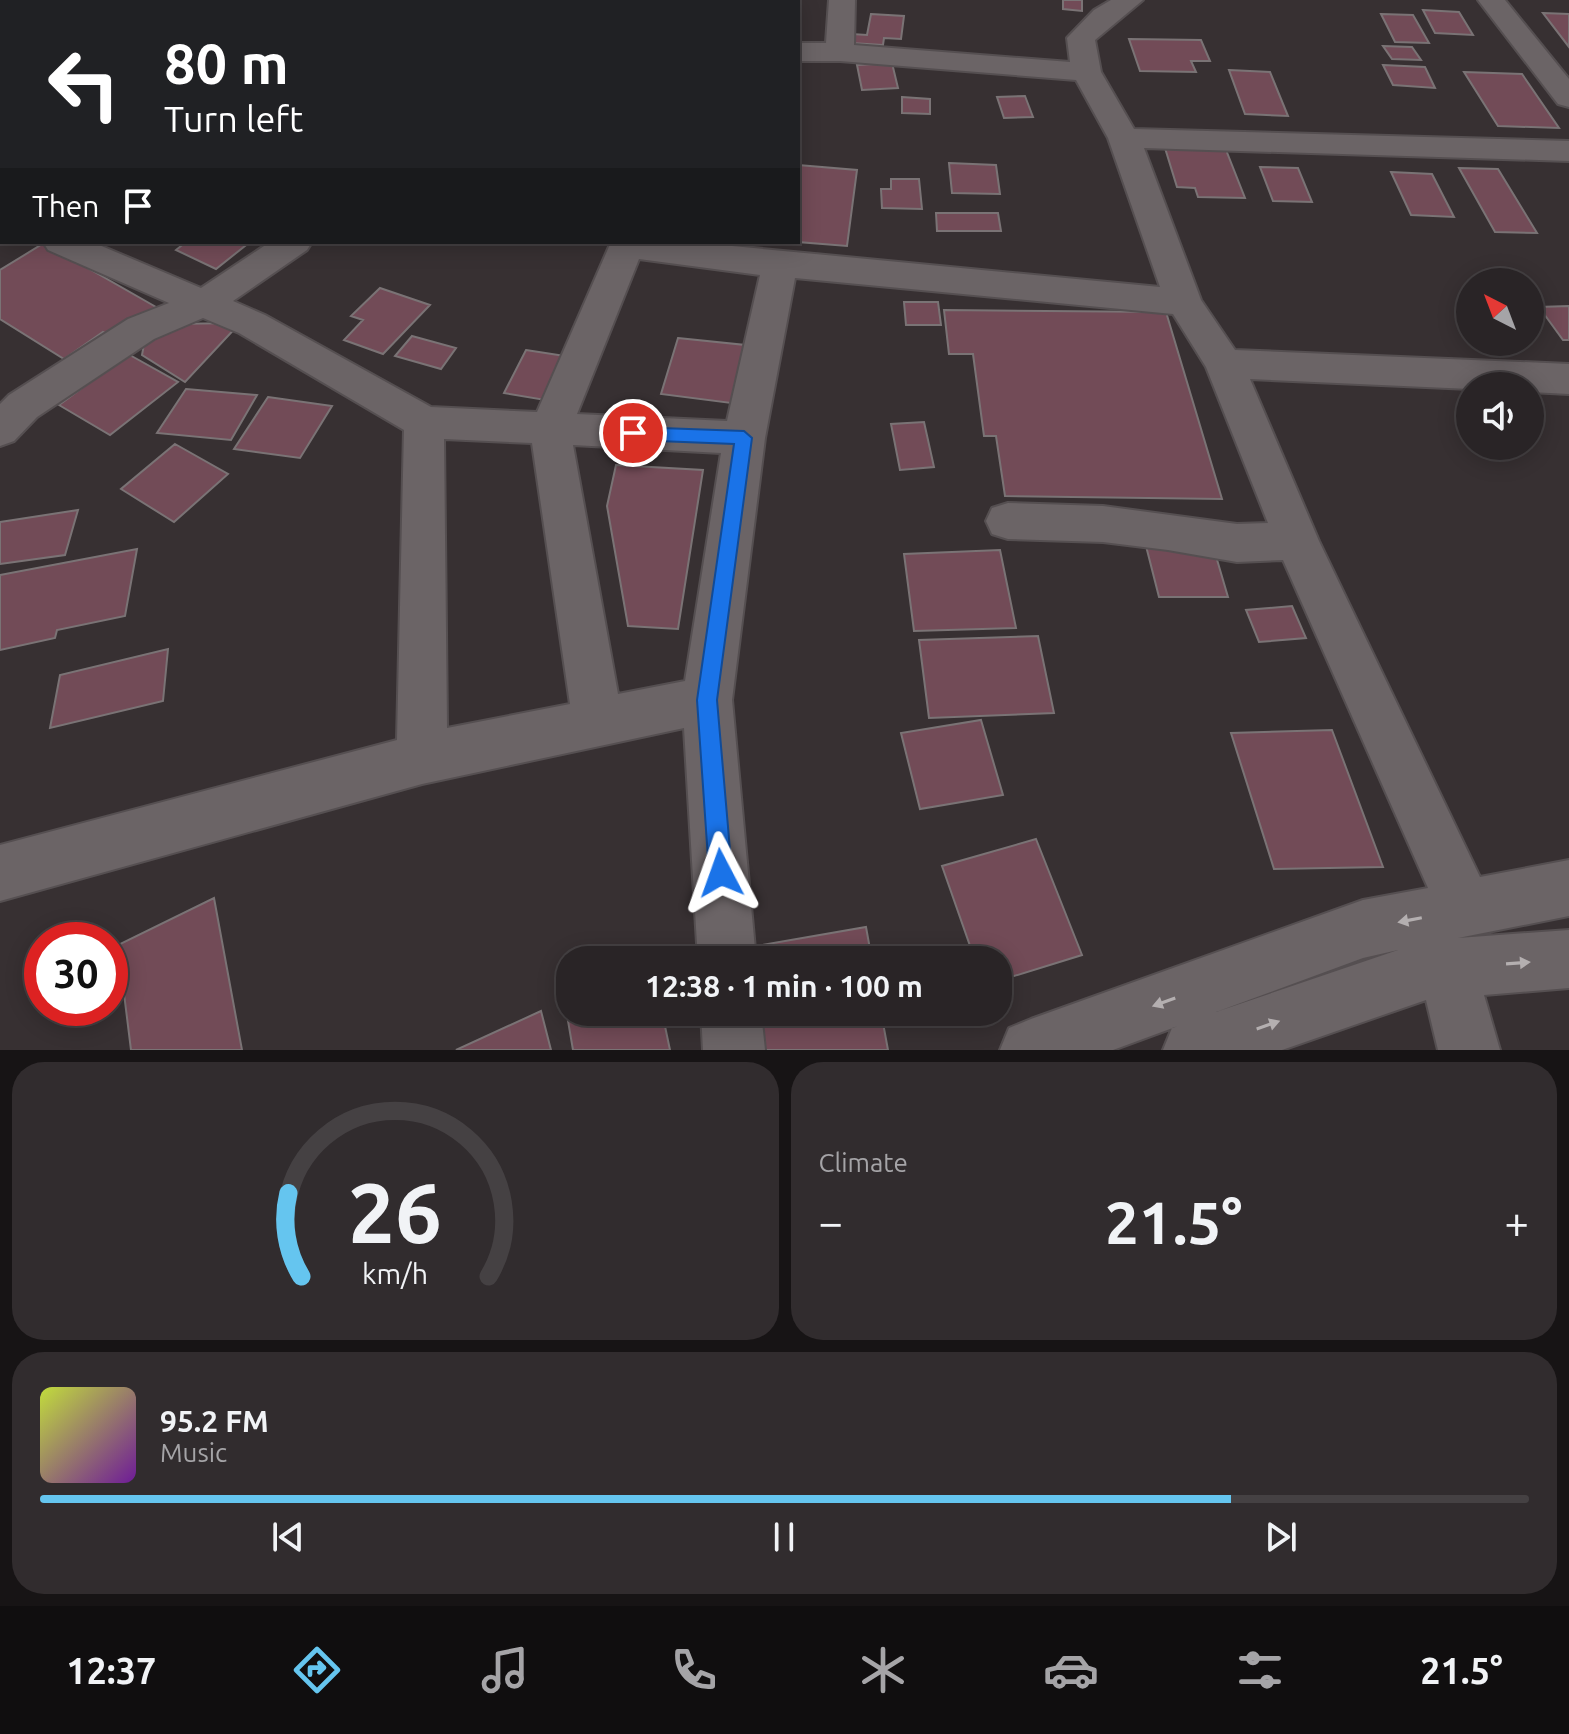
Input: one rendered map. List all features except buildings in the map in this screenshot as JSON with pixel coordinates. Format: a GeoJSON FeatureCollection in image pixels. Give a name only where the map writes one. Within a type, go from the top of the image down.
{"type":"FeatureCollection","features":[{"type":"Feature","properties":{"kind":"street"},"geometry":{"type":"LineString","coordinates":[[840,52],[842,0]]}},
{"type":"Feature","properties":{"kind":"street"},"geometry":{"type":"LineString","coordinates":[[1130,0],[1104,16],[1081,38],[1086,72],[1124,138],[1184,302],[1224,364],[1297,541],[1466,909]]}},
{"type":"Feature","properties":{"kind":"street"},"geometry":{"type":"LineString","coordinates":[[1491,0],[1569,98]]}},
{"type":"Feature","properties":{"kind":"street"},"geometry":{"type":"LineString","coordinates":[[800,52],[840,52],[1086,72]]}},
{"type":"Feature","properties":{"kind":"street"},"geometry":{"type":"LineString","coordinates":[[1124,138],[1569,151]]}},
{"type":"Feature","properties":{"kind":"street"},"geometry":{"type":"LineString","coordinates":[[65,244],[252,324],[424,422],[744,438]]}},
{"type":"Feature","properties":{"kind":"street"},"geometry":{"type":"LineString","coordinates":[[0,430],[23,406],[141,329],[206,302],[292,244]]}},
{"type":"Feature","properties":{"kind":"street"},"geometry":{"type":"LineString","coordinates":[[598,721],[550,430],[628,244],[780,265],[1184,302]]}},
{"type":"Feature","properties":{"kind":"street"},"geometry":{"type":"LineString","coordinates":[[726,946],[707,700],[744,438],[780,265]]}},
{"type":"Feature","properties":{"kind":"street"},"geometry":{"type":"LineString","coordinates":[[1224,364],[1569,379]]}},
{"type":"Feature","properties":{"kind":"street"},"geometry":{"type":"LineString","coordinates":[[422,759],[424,422]]}},
{"type":"Feature","properties":{"kind":"street"},"geometry":{"type":"LineString","coordinates":[[1008,521],[1103,524],[1237,543],[1297,541]]}},
{"type":"Feature","properties":{"kind":"street"},"geometry":{"type":"LineString","coordinates":[[0,873],[422,759],[707,700]]}},
{"type":"Feature","properties":{"kind":"street"},"geometry":{"type":"LineString","coordinates":[[1031,1050],[1363,929],[1569,888]]}},
{"type":"Feature","properties":{"kind":"street"},"geometry":{"type":"LineString","coordinates":[[1194,1050],[1427,970],[1569,959]]}},
{"type":"Feature","properties":{"kind":"street"},"geometry":{"type":"LineString","coordinates":[[1447,968],[1469,1050]]}},
{"type":"Feature","properties":{"kind":"street"},"geometry":{"type":"LineString","coordinates":[[732,1026],[734,1050]]}},
{"type":"Feature","properties":{"kind":"route"},"geometry":{"type":"LineString","coordinates":[[633,433],[744,438],[707,700],[721,873]]}}]}
